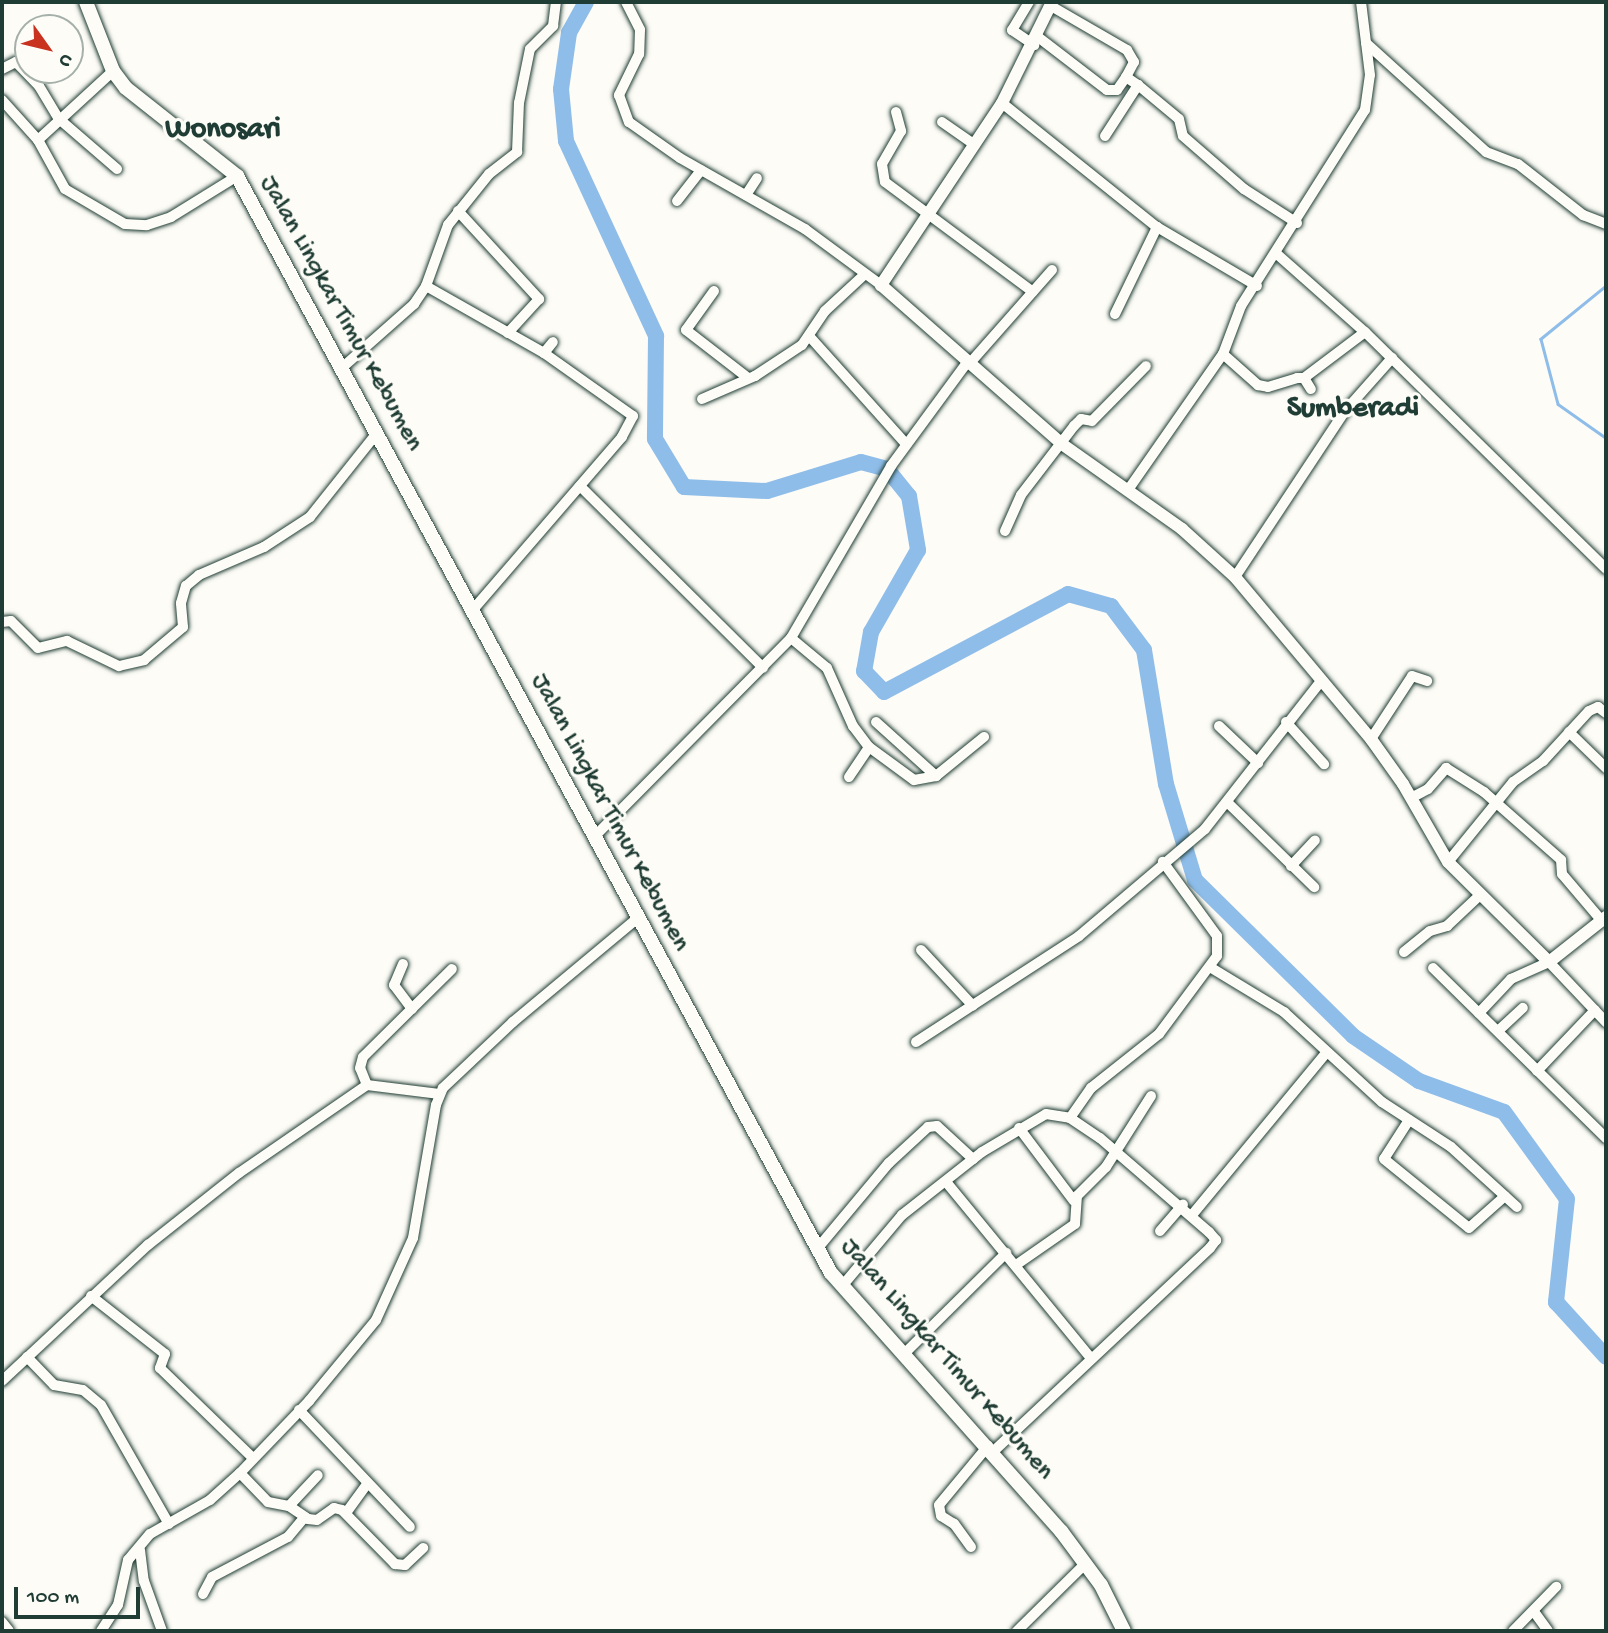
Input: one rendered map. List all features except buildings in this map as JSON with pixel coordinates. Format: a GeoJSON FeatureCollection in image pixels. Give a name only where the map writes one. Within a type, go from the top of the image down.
{"type":"FeatureCollection","features":[{"type":"Feature","properties":{"kind":"main road","name":"Jalan Lingkar Timur Kebumen"},"geometry":{"type":"LineString","coordinates":[[86,2],[113,71],[126,88],[237,176],[344,366],[472,611],[817,1249],[843,1285],[991,1449],[1086,1563],[1124,1631]]}},
{"type":"Feature","properties":{"kind":"street"},"geometry":{"type":"LineString","coordinates":[[344,366],[400,319],[426,286],[439,242],[458,211],[489,173],[517,152],[519,103],[530,48],[550,29],[556,2]]}},
{"type":"Feature","properties":{"kind":"street"},"geometry":{"type":"LineString","coordinates":[[626,2],[637,19],[640,42],[639,54],[622,85],[621,109],[646,136],[825,242],[881,285],[1062,444],[1182,528],[1236,578],[1371,739],[1411,798],[1448,862],[1606,1022]]}},
{"type":"Feature","properties":{"kind":"street"},"geometry":{"type":"LineString","coordinates":[[881,285],[1002,103],[1036,41],[1052,4],[1132,55],[1134,62],[1117,90],[1107,90],[1036,41],[1012,30],[1029,2]]}},
{"type":"Feature","properties":{"kind":"street"},"geometry":{"type":"LineString","coordinates":[[1128,490],[1223,354],[1237,314],[1297,223],[1365,110],[1370,85],[1361,2]]}},
{"type":"Feature","properties":{"kind":"street"},"geometry":{"type":"LineString","coordinates":[[1366,43],[1377,49],[1427,103],[1486,152],[1518,164],[1583,215],[1606,224]]}},
{"type":"Feature","properties":{"kind":"street"},"geometry":{"type":"LineString","coordinates":[[2,69],[12,61],[17,63],[39,86],[58,118],[117,169]]}},
{"type":"Feature","properties":{"kind":"street"},"geometry":{"type":"LineString","coordinates":[[38,140],[58,118],[113,71]]}},
{"type":"Feature","properties":{"kind":"street"},"geometry":{"type":"LineString","coordinates":[[1126,77],[1179,118],[1183,136],[1244,189],[1297,223]]}},
{"type":"Feature","properties":{"kind":"street"},"geometry":{"type":"LineString","coordinates":[[1105,136],[1138,85]]}},
{"type":"Feature","properties":{"kind":"street"},"geometry":{"type":"LineString","coordinates":[[2,100],[38,140],[65,189],[125,224],[147,225],[171,217],[237,176]]}},
{"type":"Feature","properties":{"kind":"street"},"geometry":{"type":"LineString","coordinates":[[1002,103],[1157,227],[1257,286]]}},
{"type":"Feature","properties":{"kind":"street"},"geometry":{"type":"LineString","coordinates":[[896,112],[901,131],[882,164],[881,176],[1033,292]]}},
{"type":"Feature","properties":{"kind":"street"},"geometry":{"type":"LineString","coordinates":[[942,122],[975,145]]}},
{"type":"Feature","properties":{"kind":"street"},"geometry":{"type":"LineString","coordinates":[[677,201],[701,170]]}},
{"type":"Feature","properties":{"kind":"street"},"geometry":{"type":"LineString","coordinates":[[746,195],[757,178]]}},
{"type":"Feature","properties":{"kind":"street"},"geometry":{"type":"LineString","coordinates":[[458,211],[539,299],[508,333]]}},
{"type":"Feature","properties":{"kind":"street"},"geometry":{"type":"LineString","coordinates":[[1115,314],[1157,227]]}},
{"type":"Feature","properties":{"kind":"street"},"geometry":{"type":"LineString","coordinates":[[1277,254],[1392,358],[1606,569]]}},
{"type":"Feature","properties":{"kind":"street"},"geometry":{"type":"LineString","coordinates":[[595,836],[791,638],[906,444],[969,362],[1052,270]]}},
{"type":"Feature","properties":{"kind":"street"},"geometry":{"type":"LineString","coordinates":[[702,399],[748,378],[810,337],[825,311],[865,274]]}},
{"type":"Feature","properties":{"kind":"street"},"geometry":{"type":"LineString","coordinates":[[426,286],[544,353],[633,416],[632,425],[472,611]]}},
{"type":"Feature","properties":{"kind":"street"},"geometry":{"type":"LineString","coordinates":[[715,291],[686,330],[748,378]]}},
{"type":"Feature","properties":{"kind":"street"},"geometry":{"type":"LineString","coordinates":[[1223,354],[1258,385],[1304,378],[1364,332]]}},
{"type":"Feature","properties":{"kind":"street"},"geometry":{"type":"LineString","coordinates":[[810,337],[906,444]]}},
{"type":"Feature","properties":{"kind":"street"},"geometry":{"type":"LineString","coordinates":[[544,353],[553,342]]}},
{"type":"Feature","properties":{"kind":"street"},"geometry":{"type":"LineString","coordinates":[[1236,578],[1345,411],[1392,358]]}},
{"type":"Feature","properties":{"kind":"street"},"geometry":{"type":"LineString","coordinates":[[1005,531],[1021,495],[1080,420],[1093,421],[1146,366]]}},
{"type":"Feature","properties":{"kind":"street"},"geometry":{"type":"LineString","coordinates":[[1304,378],[1311,388]]}},
{"type":"Feature","properties":{"kind":"street"},"geometry":{"type":"LineString","coordinates":[[2,622],[11,621],[38,648],[66,641],[119,666],[144,660],[183,626],[181,603],[186,586],[264,547],[310,517],[377,433]]}},
{"type":"Feature","properties":{"kind":"street"},"geometry":{"type":"LineString","coordinates":[[580,486],[763,668]]}},
{"type":"Feature","properties":{"kind":"street"},"geometry":{"type":"LineString","coordinates":[[791,638],[827,668],[853,726],[869,747],[914,780],[936,776],[984,737]]}},
{"type":"Feature","properties":{"kind":"street"},"geometry":{"type":"LineString","coordinates":[[1371,739],[1412,676],[1427,681]]}},
{"type":"Feature","properties":{"kind":"street"},"geometry":{"type":"LineString","coordinates":[[916,1042],[1079,936],[1205,829],[1286,722],[1322,680]]}},
{"type":"Feature","properties":{"kind":"street"},"geometry":{"type":"LineString","coordinates":[[1448,862],[1513,782],[1543,761],[1593,708],[1606,713]]}},
{"type":"Feature","properties":{"kind":"street"},"geometry":{"type":"LineString","coordinates":[[876,722],[936,776]]}},
{"type":"Feature","properties":{"kind":"street"},"geometry":{"type":"LineString","coordinates":[[1286,722],[1324,764]]}},
{"type":"Feature","properties":{"kind":"street"},"geometry":{"type":"LineString","coordinates":[[1219,726],[1258,762]]}},
{"type":"Feature","properties":{"kind":"street"},"geometry":{"type":"LineString","coordinates":[[1569,732],[1606,768]]}},
{"type":"Feature","properties":{"kind":"street"},"geometry":{"type":"LineString","coordinates":[[849,777],[869,747]]}},
{"type":"Feature","properties":{"kind":"street"},"geometry":{"type":"LineString","coordinates":[[1411,798],[1428,789],[1446,768],[1498,803],[1561,860],[1562,874],[1604,919],[1549,962],[1511,979],[1479,1013]]}},
{"type":"Feature","properties":{"kind":"street"},"geometry":{"type":"LineString","coordinates":[[1227,802],[1314,887]]}},
{"type":"Feature","properties":{"kind":"street"},"geometry":{"type":"LineString","coordinates":[[1292,866],[1315,840]]}},
{"type":"Feature","properties":{"kind":"street"},"geometry":{"type":"LineString","coordinates":[[1070,1118],[1091,1088],[1159,1034],[1210,967],[1219,950],[1217,936],[1166,860]]}},
{"type":"Feature","properties":{"kind":"street"},"geometry":{"type":"LineString","coordinates":[[1404,952],[1430,931],[1447,926],[1479,896]]}},
{"type":"Feature","properties":{"kind":"street"},"geometry":{"type":"LineString","coordinates":[[102,1631],[118,1605],[128,1560],[140,1550],[150,1534],[210,1500],[240,1473],[369,1330],[407,1257],[416,1227],[439,1094],[513,1021],[638,918]]}},
{"type":"Feature","properties":{"kind":"street"},"geometry":{"type":"LineString","coordinates":[[921,950],[973,1006]]}},
{"type":"Feature","properties":{"kind":"street"},"geometry":{"type":"LineString","coordinates":[[402,964],[394,985],[412,1009]]}},
{"type":"Feature","properties":{"kind":"street"},"geometry":{"type":"LineString","coordinates":[[1210,967],[1282,1010],[1326,1053],[1409,1120],[1451,1147],[1517,1207]]}},
{"type":"Feature","properties":{"kind":"street"},"geometry":{"type":"LineString","coordinates":[[1433,968],[1606,1138]]}},
{"type":"Feature","properties":{"kind":"street"},"geometry":{"type":"LineString","coordinates":[[367,1085],[362,1058],[452,969]]}},
{"type":"Feature","properties":{"kind":"street"},"geometry":{"type":"LineString","coordinates":[[1498,1031],[1523,1008]]}},
{"type":"Feature","properties":{"kind":"street"},"geometry":{"type":"LineString","coordinates":[[1537,1070],[1595,1010]]}},
{"type":"Feature","properties":{"kind":"street"},"geometry":{"type":"LineString","coordinates":[[1192,1215],[1326,1053]]}},
{"type":"Feature","properties":{"kind":"street"},"geometry":{"type":"LineString","coordinates":[[2,1380],[90,1296],[239,1174],[367,1085],[439,1094]]}},
{"type":"Feature","properties":{"kind":"street"},"geometry":{"type":"LineString","coordinates":[[1074,1201],[1100,1173],[1151,1096]]}},
{"type":"Feature","properties":{"kind":"street"},"geometry":{"type":"LineString","coordinates":[[843,1285],[892,1224],[974,1159],[1019,1128],[1046,1114],[1070,1118],[1114,1149],[1183,1205],[1216,1240],[991,1449],[939,1504],[941,1516],[958,1528],[971,1547]]}},
{"type":"Feature","properties":{"kind":"street"},"geometry":{"type":"LineString","coordinates":[[1409,1120],[1384,1159],[1469,1228],[1505,1196]]}},
{"type":"Feature","properties":{"kind":"street"},"geometry":{"type":"LineString","coordinates":[[817,1249],[889,1163],[928,1127],[937,1126],[974,1159]]}},
{"type":"Feature","properties":{"kind":"street"},"geometry":{"type":"LineString","coordinates":[[1016,1265],[1075,1224],[1074,1201],[1019,1128]]}},
{"type":"Feature","properties":{"kind":"street"},"geometry":{"type":"LineString","coordinates":[[947,1183],[1090,1357]]}},
{"type":"Feature","properties":{"kind":"street"},"geometry":{"type":"LineString","coordinates":[[1160,1231],[1183,1205]]}},
{"type":"Feature","properties":{"kind":"street"},"geometry":{"type":"LineString","coordinates":[[904,1354],[1006,1253]]}},
{"type":"Feature","properties":{"kind":"street"},"geometry":{"type":"LineString","coordinates":[[90,1296],[165,1354],[160,1368],[253,1458]]}},
{"type":"Feature","properties":{"kind":"street"},"geometry":{"type":"LineString","coordinates":[[27,1357],[54,1385],[83,1390],[101,1405],[169,1524]]}},
{"type":"Feature","properties":{"kind":"street"},"geometry":{"type":"LineString","coordinates":[[299,1410],[410,1527]]}},
{"type":"Feature","properties":{"kind":"street"},"geometry":{"type":"LineString","coordinates":[[240,1473],[268,1502],[289,1506],[305,1517],[317,1520],[334,1508],[346,1513],[395,1564],[405,1565],[423,1548]]}},
{"type":"Feature","properties":{"kind":"street"},"geometry":{"type":"LineString","coordinates":[[289,1506],[318,1475]]}},
{"type":"Feature","properties":{"kind":"street"},"geometry":{"type":"LineString","coordinates":[[346,1513],[367,1483]]}},
{"type":"Feature","properties":{"kind":"street"},"geometry":{"type":"LineString","coordinates":[[203,1594],[212,1577],[288,1537],[305,1517]]}},
{"type":"Feature","properties":{"kind":"street"},"geometry":{"type":"LineString","coordinates":[[140,1550],[144,1581],[162,1631]]}},
{"type":"Feature","properties":{"kind":"street"},"geometry":{"type":"LineString","coordinates":[[1017,1631],[1086,1563]]}},
{"type":"Feature","properties":{"kind":"street"},"geometry":{"type":"LineString","coordinates":[[1513,1631],[1535,1613],[1556,1587]]}},
{"type":"Feature","properties":{"kind":"street"},"geometry":{"type":"LineString","coordinates":[[1535,1613],[1548,1631]]}},
{"type":"Feature","properties":{"kind":"street"},"geometry":{"type":"LineString","coordinates":[[2,1622],[9,1631]]}},
{"type":"Feature","properties":{"kind":"waterway"},"geometry":{"type":"LineString","coordinates":[[586,2],[569,33],[561,89],[566,141],[656,336],[655,439],[684,487],[767,491],[861,462],[887,469],[909,496],[918,550],[871,632],[864,671],[884,692],[1068,594],[1111,606],[1144,650],[1166,784],[1195,880],[1353,1036],[1419,1081],[1504,1112],[1567,1199],[1556,1302],[1606,1357]]}},
{"type":"Feature","properties":{"kind":"waterway"},"geometry":{"type":"LineString","coordinates":[[1606,286],[1541,339],[1558,404],[1606,438]]}},
{"type":"Feature","properties":{"kind":"district","name":"Wonosari"},"geometry":{"type":"Point","coordinates":[223,131]}},
{"type":"Feature","properties":{"kind":"district","name":"Sumberadi"},"geometry":{"type":"Point","coordinates":[1353,410]}}]}
